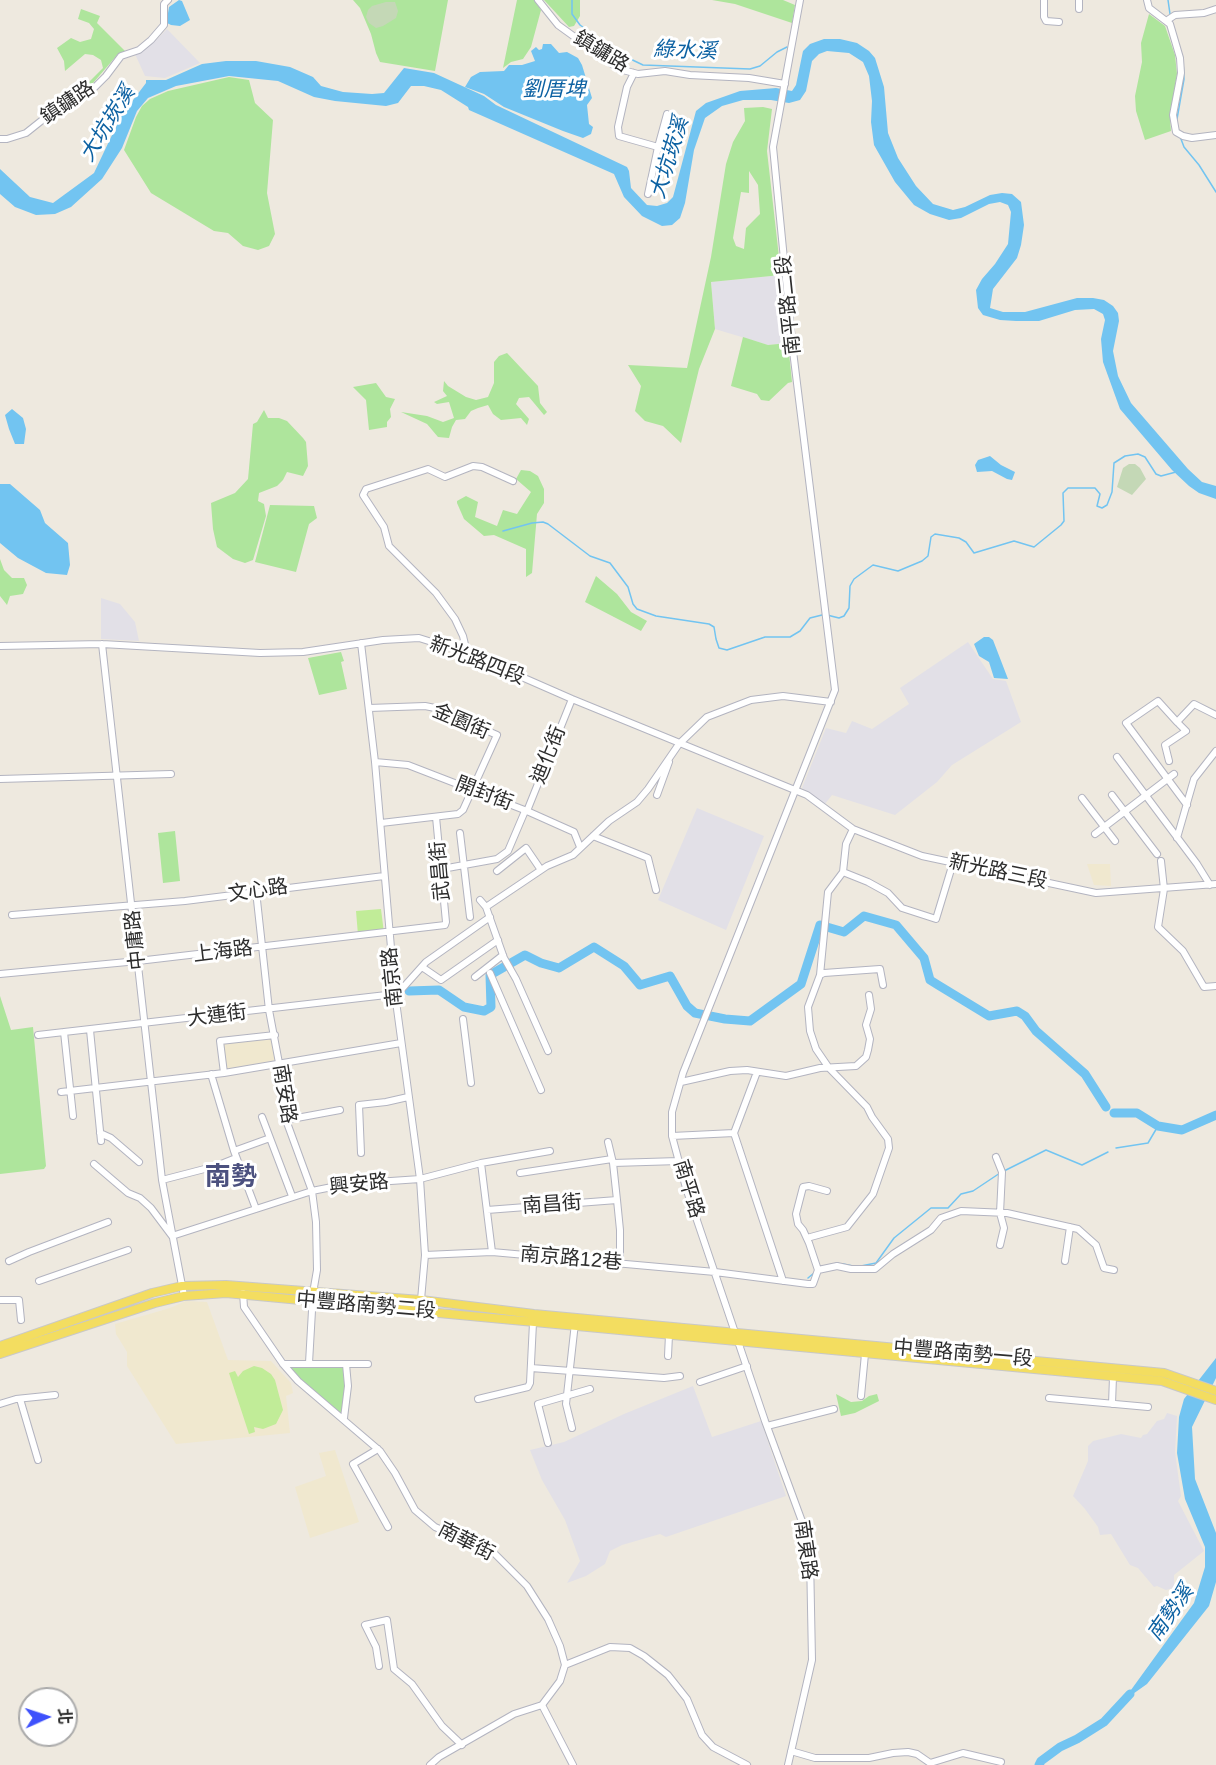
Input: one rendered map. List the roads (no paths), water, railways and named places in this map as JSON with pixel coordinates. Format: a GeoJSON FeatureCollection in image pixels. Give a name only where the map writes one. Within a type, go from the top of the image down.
{"type":"FeatureCollection","features":[{"type":"Feature","properties":{"kind":"main road","name":"中豐路南勢二段"},"geometry":{"type":"LineString","coordinates":[[0,1345],[152,1293],[183,1286],[226,1285],[243,1290],[533,1323],[575,1321],[736,1332]]}},
{"type":"Feature","properties":{"kind":"main road","name":"中豐路南勢二段"},"geometry":{"type":"LineString","coordinates":[[0,1354],[155,1303],[184,1296],[243,1290]]}},
{"type":"Feature","properties":{"kind":"main road","name":"中豐路南勢二段"},"geometry":{"type":"LineString","coordinates":[[313,1297],[421,1300],[740,1343]]}},
{"type":"Feature","properties":{"kind":"main road","name":"中豐路南勢一段"},"geometry":{"type":"LineString","coordinates":[[736,1332],[1164,1373],[1186,1385]]}},
{"type":"Feature","properties":{"kind":"main road","name":"中豐路南勢一段"},"geometry":{"type":"LineString","coordinates":[[740,1343],[1186,1385]]}},
{"type":"Feature","properties":{"kind":"main road"},"geometry":{"type":"LineString","coordinates":[[1113,1377],[1114,1368]]}},
{"type":"Feature","properties":{"kind":"main road"},"geometry":{"type":"LineString","coordinates":[[1186,1385],[1215,1395]]}},
{"type":"Feature","properties":{"kind":"street","name":"鎮鏞路"},"geometry":{"type":"LineString","coordinates":[[0,140],[27,133],[70,98],[88,93],[106,76],[121,56],[139,50],[164,25],[164,4],[168,0]]}},
{"type":"Feature","properties":{"kind":"street","name":"鎮鏞路"},"geometry":{"type":"LineString","coordinates":[[537,0],[558,25],[619,69],[638,74],[665,71],[690,75],[749,78],[785,86]]}},
{"type":"Feature","properties":{"kind":"street","name":"南平路二段"},"geometry":{"type":"LineString","coordinates":[[796,791],[835,690],[793,351],[772,147],[800,0]]}},
{"type":"Feature","properties":{"kind":"street"},"geometry":{"type":"LineString","coordinates":[[1044,0],[1046,21],[1059,22]]}},
{"type":"Feature","properties":{"kind":"street"},"geometry":{"type":"LineString","coordinates":[[1079,0],[1079,9]]}},
{"type":"Feature","properties":{"kind":"street"},"geometry":{"type":"LineString","coordinates":[[1147,0],[1149,8],[1170,24],[1180,58],[1181,73],[1173,115],[1174,125],[1180,135],[1192,138],[1216,135]]}},
{"type":"Feature","properties":{"kind":"street"},"geometry":{"type":"LineString","coordinates":[[1167,20],[1175,15],[1204,13],[1216,9]]}},
{"type":"Feature","properties":{"kind":"street"},"geometry":{"type":"LineString","coordinates":[[634,73],[627,87],[618,128],[619,136],[658,147]]}},
{"type":"Feature","properties":{"kind":"street"},"geometry":{"type":"LineString","coordinates":[[648,194],[667,114]]}},
{"type":"Feature","properties":{"kind":"street"},"geometry":{"type":"LineString","coordinates":[[467,653],[463,636],[455,619],[436,593],[389,546],[384,527],[363,495],[366,489],[428,469],[445,477],[472,466],[482,467],[513,481]]}},
{"type":"Feature","properties":{"kind":"street","name":"新光路四段"},"geometry":{"type":"LineString","coordinates":[[0,646],[102,644],[260,653],[303,652],[382,640],[419,638],[467,653],[572,699],[796,791]]}},
{"type":"Feature","properties":{"kind":"street","name":"南京路"},"geometry":{"type":"LineString","coordinates":[[362,643],[381,823],[395,994],[420,1179],[426,1255],[420,1311]]}},
{"type":"Feature","properties":{"kind":"street","name":"中庸路"},"geometry":{"type":"LineString","coordinates":[[102,644],[162,1180],[184,1296]]}},
{"type":"Feature","properties":{"kind":"street"},"geometry":{"type":"LineString","coordinates":[[486,908],[541,870],[573,855],[609,821],[637,802],[680,744],[707,717],[751,700],[783,696],[831,702]]}},
{"type":"Feature","properties":{"kind":"street","name":"迪化街"},"geometry":{"type":"LineString","coordinates":[[441,869],[489,862],[508,851],[572,699]]}},
{"type":"Feature","properties":{"kind":"street"},"geometry":{"type":"LineString","coordinates":[[1169,761],[1165,745],[1186,731],[1158,701],[1126,723],[1128,729],[1187,805]]}},
{"type":"Feature","properties":{"kind":"street"},"geometry":{"type":"LineString","coordinates":[[1177,722],[1194,704],[1216,715]]}},
{"type":"Feature","properties":{"kind":"street","name":"金園街"},"geometry":{"type":"LineString","coordinates":[[369,708],[425,706],[435,708],[497,735],[464,810],[458,814],[381,823]]}},
{"type":"Feature","properties":{"kind":"street"},"geometry":{"type":"LineString","coordinates":[[1177,838],[1194,779],[1216,751]]}},
{"type":"Feature","properties":{"kind":"street"},"geometry":{"type":"LineString","coordinates":[[657,795],[672,754]]}},
{"type":"Feature","properties":{"kind":"street"},"geometry":{"type":"LineString","coordinates":[[1117,757],[1213,885]]}},
{"type":"Feature","properties":{"kind":"street","name":"開封街"},"geometry":{"type":"LineString","coordinates":[[375,762],[408,765],[526,811],[574,832],[580,847]]}},
{"type":"Feature","properties":{"kind":"street"},"geometry":{"type":"LineString","coordinates":[[0,780],[171,774]]}},
{"type":"Feature","properties":{"kind":"street"},"geometry":{"type":"LineString","coordinates":[[1095,834],[1174,774]]}},
{"type":"Feature","properties":{"kind":"street","name":"新光路三段"},"geometry":{"type":"LineString","coordinates":[[796,791],[807,795],[853,828],[922,856],[953,863],[1096,893],[1213,885]]}},
{"type":"Feature","properties":{"kind":"street","name":"南平路"},"geometry":{"type":"LineString","coordinates":[[740,1343],[678,1161],[672,1136],[672,1112],[699,1034],[796,791]]}},
{"type":"Feature","properties":{"kind":"street"},"geometry":{"type":"LineString","coordinates":[[1112,795],[1157,854]]}},
{"type":"Feature","properties":{"kind":"street"},"geometry":{"type":"LineString","coordinates":[[1082,798],[1115,841]]}},
{"type":"Feature","properties":{"kind":"street","name":"武昌街"},"geometry":{"type":"LineString","coordinates":[[436,817],[445,925]]}},
{"type":"Feature","properties":{"kind":"street"},"geometry":{"type":"LineString","coordinates":[[807,1238],[847,1227],[870,1198],[889,1148],[888,1139],[867,1107],[829,1068],[816,1049],[808,1016],[808,1007],[820,975],[828,892],[843,872],[846,844],[853,828]]}},
{"type":"Feature","properties":{"kind":"street"},"geometry":{"type":"LineString","coordinates":[[460,833],[470,917]]}},
{"type":"Feature","properties":{"kind":"street"},"geometry":{"type":"LineString","coordinates":[[593,836],[648,858],[656,890]]}},
{"type":"Feature","properties":{"kind":"street"},"geometry":{"type":"LineString","coordinates":[[497,871],[526,848],[541,870]]}},
{"type":"Feature","properties":{"kind":"street"},"geometry":{"type":"LineString","coordinates":[[1161,861],[1164,889],[1158,927],[1183,951],[1204,987],[1216,986]]}},
{"type":"Feature","properties":{"kind":"street"},"geometry":{"type":"LineString","coordinates":[[843,872],[888,893],[902,908],[936,920],[953,863]]}},
{"type":"Feature","properties":{"kind":"street","name":"文心路"},"geometry":{"type":"LineString","coordinates":[[12,915],[132,906],[384,876]]}},
{"type":"Feature","properties":{"kind":"street","name":"南安路"},"geometry":{"type":"LineString","coordinates":[[256,891],[269,1010],[279,1063],[281,1099],[286,1120],[312,1191],[316,1222],[317,1270],[309,1363]]}},
{"type":"Feature","properties":{"kind":"street"},"geometry":{"type":"LineString","coordinates":[[480,900],[490,917],[503,957],[548,1051]]}},
{"type":"Feature","properties":{"kind":"street"},"geometry":{"type":"LineString","coordinates":[[395,994],[422,967],[490,917]]}},
{"type":"Feature","properties":{"kind":"street","name":"上海路"},"geometry":{"type":"LineString","coordinates":[[0,975],[445,925]]}},
{"type":"Feature","properties":{"kind":"street"},"geometry":{"type":"LineString","coordinates":[[422,967],[441,980],[498,940]]}},
{"type":"Feature","properties":{"kind":"street"},"geometry":{"type":"LineString","coordinates":[[475,977],[503,957]]}},
{"type":"Feature","properties":{"kind":"street"},"geometry":{"type":"LineString","coordinates":[[820,975],[880,969],[883,986]]}},
{"type":"Feature","properties":{"kind":"street"},"geometry":{"type":"LineString","coordinates":[[490,974],[541,1090]]}},
{"type":"Feature","properties":{"kind":"street","name":"大連街"},"geometry":{"type":"LineString","coordinates":[[38,1035],[395,994]]}},
{"type":"Feature","properties":{"kind":"street"},"geometry":{"type":"LineString","coordinates":[[681,1083],[730,1071],[786,1076],[799,1072],[856,1066],[866,1057],[870,1039],[866,1024],[871,1009],[869,995]]}},
{"type":"Feature","properties":{"kind":"street"},"geometry":{"type":"LineString","coordinates":[[464,1019],[471,1083]]}},
{"type":"Feature","properties":{"kind":"street"},"geometry":{"type":"LineString","coordinates":[[90,1030],[101,1141]]}},
{"type":"Feature","properties":{"kind":"street"},"geometry":{"type":"LineString","coordinates":[[64,1032],[73,1116]]}},
{"type":"Feature","properties":{"kind":"street"},"geometry":{"type":"LineString","coordinates":[[224,1073],[220,1041],[275,1035]]}},
{"type":"Feature","properties":{"kind":"street"},"geometry":{"type":"LineString","coordinates":[[61,1092],[224,1073],[401,1043]]}},
{"type":"Feature","properties":{"kind":"street"},"geometry":{"type":"LineString","coordinates":[[757,1072],[734,1133],[783,1281]]}},
{"type":"Feature","properties":{"kind":"street"},"geometry":{"type":"LineString","coordinates":[[211,1074],[235,1155],[256,1209]]}},
{"type":"Feature","properties":{"kind":"street"},"geometry":{"type":"LineString","coordinates":[[362,1153],[358,1105],[408,1097]]}},
{"type":"Feature","properties":{"kind":"street"},"geometry":{"type":"LineString","coordinates":[[286,1120],[340,1110]]}},
{"type":"Feature","properties":{"kind":"street"},"geometry":{"type":"LineString","coordinates":[[262,1117],[292,1196]]}},
{"type":"Feature","properties":{"kind":"street"},"geometry":{"type":"LineString","coordinates":[[100,1133],[111,1138],[139,1162]]}},
{"type":"Feature","properties":{"kind":"street"},"geometry":{"type":"LineString","coordinates":[[672,1136],[734,1133]]}},
{"type":"Feature","properties":{"kind":"street"},"geometry":{"type":"LineString","coordinates":[[162,1180],[216,1166],[270,1138]]}},
{"type":"Feature","properties":{"kind":"street"},"geometry":{"type":"LineString","coordinates":[[608,1142],[613,1161],[620,1230],[620,1264]]}},
{"type":"Feature","properties":{"kind":"street","name":"興安路"},"geometry":{"type":"LineString","coordinates":[[172,1236],[312,1191],[347,1184],[420,1179],[481,1163],[549,1151]]}},
{"type":"Feature","properties":{"kind":"street"},"geometry":{"type":"LineString","coordinates":[[996,1157],[1001,1169],[1000,1213],[1004,1228],[1000,1245]]}},
{"type":"Feature","properties":{"kind":"street"},"geometry":{"type":"LineString","coordinates":[[520,1173],[613,1161],[678,1161]]}},
{"type":"Feature","properties":{"kind":"street"},"geometry":{"type":"LineString","coordinates":[[481,1163],[492,1252]]}},
{"type":"Feature","properties":{"kind":"street","name":"中庸路"},"geometry":{"type":"LineString","coordinates":[[94,1164],[128,1193],[146,1203],[172,1236]]}},
{"type":"Feature","properties":{"kind":"street"},"geometry":{"type":"LineString","coordinates":[[827,1191],[809,1186],[803,1188],[796,1219],[807,1238],[818,1270],[837,1266],[851,1269],[874,1269],[900,1249],[932,1230],[941,1218],[961,1211],[1000,1213],[1078,1229],[1096,1245],[1102,1257],[1103,1266],[1114,1270]]}},
{"type":"Feature","properties":{"kind":"street","name":"南昌街"},"geometry":{"type":"LineString","coordinates":[[487,1210],[617,1200]]}},
{"type":"Feature","properties":{"kind":"street"},"geometry":{"type":"LineString","coordinates":[[9,1261],[108,1222]]}},
{"type":"Feature","properties":{"kind":"street"},"geometry":{"type":"LineString","coordinates":[[1065,1261],[1070,1227]]}},
{"type":"Feature","properties":{"kind":"street"},"geometry":{"type":"LineString","coordinates":[[39,1281],[128,1250]]}},
{"type":"Feature","properties":{"kind":"street","name":"南京路12巷"},"geometry":{"type":"LineString","coordinates":[[426,1255],[492,1252],[715,1272],[813,1284],[818,1270]]}},
{"type":"Feature","properties":{"kind":"street","name":"南華街"},"geometry":{"type":"LineString","coordinates":[[243,1290],[244,1307],[283,1364],[298,1381],[378,1449],[395,1473],[415,1510],[435,1527],[493,1552],[522,1580],[548,1619],[560,1646],[565,1665]]}},
{"type":"Feature","properties":{"kind":"street"},"geometry":{"type":"LineString","coordinates":[[0,1300],[19,1299],[21,1320]]}},
{"type":"Feature","properties":{"kind":"street"},"geometry":{"type":"LineString","coordinates":[[573,1428],[567,1395],[575,1321]]}},
{"type":"Feature","properties":{"kind":"street"},"geometry":{"type":"LineString","coordinates":[[478,1399],[528,1387],[533,1323]]}},
{"type":"Feature","properties":{"kind":"street"},"geometry":{"type":"LineString","coordinates":[[668,1356],[669,1335]]}},
{"type":"Feature","properties":{"kind":"street","name":"南東路"},"geometry":{"type":"LineString","coordinates":[[740,1343],[767,1426],[807,1535],[810,1556],[812,1660],[788,1765]]}},
{"type":"Feature","properties":{"kind":"street"},"geometry":{"type":"LineString","coordinates":[[861,1396],[865,1354]]}},
{"type":"Feature","properties":{"kind":"street"},"geometry":{"type":"LineString","coordinates":[[283,1364],[368,1364]]}},
{"type":"Feature","properties":{"kind":"street"},"geometry":{"type":"LineString","coordinates":[[344,1418],[348,1386],[346,1364]]}},
{"type":"Feature","properties":{"kind":"street"},"geometry":{"type":"LineString","coordinates":[[700,1382],[747,1366]]}},
{"type":"Feature","properties":{"kind":"street"},"geometry":{"type":"LineString","coordinates":[[531,1368],[664,1378],[680,1376]]}},
{"type":"Feature","properties":{"kind":"street"},"geometry":{"type":"LineString","coordinates":[[1112,1404],[1113,1377]]}},
{"type":"Feature","properties":{"kind":"street"},"geometry":{"type":"LineString","coordinates":[[548,1443],[538,1404],[590,1389]]}},
{"type":"Feature","properties":{"kind":"street"},"geometry":{"type":"LineString","coordinates":[[0,1404],[55,1395]]}},
{"type":"Feature","properties":{"kind":"street"},"geometry":{"type":"LineString","coordinates":[[1049,1398],[1148,1407]]}},
{"type":"Feature","properties":{"kind":"street"},"geometry":{"type":"LineString","coordinates":[[20,1399],[38,1460]]}},
{"type":"Feature","properties":{"kind":"street"},"geometry":{"type":"LineString","coordinates":[[767,1426],[834,1410]]}},
{"type":"Feature","properties":{"kind":"street"},"geometry":{"type":"LineString","coordinates":[[378,1449],[353,1464],[388,1527]]}},
{"type":"Feature","properties":{"kind":"street"},"geometry":{"type":"LineString","coordinates":[[379,1666],[376,1647],[365,1625],[387,1620],[394,1669],[412,1684],[442,1726],[462,1744]]}},
{"type":"Feature","properties":{"kind":"street"},"geometry":{"type":"LineString","coordinates":[[430,1765],[514,1714],[542,1705],[560,1681],[565,1665],[610,1647],[630,1648],[668,1675],[687,1699],[702,1735],[713,1747],[747,1765]]}},
{"type":"Feature","properties":{"kind":"street"},"geometry":{"type":"LineString","coordinates":[[542,1705],[573,1765]]}},
{"type":"Feature","properties":{"kind":"street"},"geometry":{"type":"LineString","coordinates":[[791,1751],[815,1758],[869,1758],[908,1752],[930,1763],[963,1752],[1001,1762]]}},
{"type":"Feature","properties":{"kind":"water"},"geometry":{"type":"Polygon","coordinates":[[[179,0],[182,1],[190,20],[180,26],[171,25],[167,23],[169,7],[179,0]]]}},
{"type":"Feature","properties":{"kind":"water"},"geometry":{"type":"Polygon","coordinates":[[[824,39],[840,39],[857,43],[875,58],[884,87],[888,133],[898,158],[916,186],[933,204],[953,210],[990,195],[1002,193],[1012,194],[1021,202],[1024,225],[1021,245],[1017,258],[993,289],[990,308],[1003,312],[1025,312],[1077,298],[1104,300],[1113,306],[1118,313],[1119,321],[1113,351],[1118,376],[1131,403],[1188,469],[1202,482],[1216,486],[1216,499],[1199,493],[1189,486],[1172,470],[1120,409],[1103,362],[1101,339],[1105,320],[1103,314],[1094,309],[1075,310],[1039,321],[1000,320],[983,315],[978,308],[976,290],[1008,244],[1011,212],[1008,205],[1000,202],[989,204],[961,218],[949,220],[930,214],[914,205],[895,182],[874,145],[869,76],[863,62],[849,53],[827,51],[819,54],[812,61],[806,91],[800,100],[789,103],[771,100],[743,100],[722,106],[705,118],[694,150],[685,203],[680,218],[672,225],[662,226],[642,216],[624,197],[614,174],[469,110],[468,107],[441,90],[411,86],[398,103],[386,106],[314,97],[278,81],[229,76],[176,86],[148,98],[137,111],[122,148],[102,179],[71,207],[55,214],[36,215],[15,207],[0,194],[0,169],[30,197],[53,203],[94,173],[121,116],[146,80],[166,80],[202,64],[256,61],[290,67],[313,77],[321,86],[343,92],[372,94],[384,93],[404,68],[434,73],[627,167],[631,188],[647,205],[657,206],[667,203],[673,197],[696,111],[706,103],[740,91],[776,88],[792,91],[796,85],[803,51],[810,44],[824,39]]]}},
{"type":"Feature","properties":{"kind":"water","name":"劉厝埤"},"geometry":{"type":"Polygon","coordinates":[[[543,44],[551,44],[559,53],[567,52],[578,58],[582,65],[592,98],[587,105],[589,124],[593,127],[591,134],[583,138],[504,107],[484,94],[465,87],[471,77],[480,72],[504,71],[509,65],[522,65],[535,61],[531,51],[536,47],[539,50],[542,49],[543,44]]]}},
{"type":"Feature","properties":{"kind":"water"},"geometry":{"type":"Polygon","coordinates":[[[12,409],[23,418],[26,429],[24,444],[15,444],[9,429],[5,415],[12,409]]]}},
{"type":"Feature","properties":{"kind":"water"},"geometry":{"type":"Polygon","coordinates":[[[990,456],[1015,472],[1012,480],[992,471],[977,472],[975,465],[978,460],[990,456]]]}},
{"type":"Feature","properties":{"kind":"water"},"geometry":{"type":"Polygon","coordinates":[[[0,484],[10,484],[40,510],[45,523],[68,543],[70,565],[67,575],[46,573],[18,558],[0,543],[0,484]]]}},
{"type":"Feature","properties":{"kind":"water"},"geometry":{"type":"Polygon","coordinates":[[[984,637],[993,640],[1008,679],[994,678],[989,662],[979,656],[974,644],[984,637]]]}},
{"type":"Feature","properties":{"kind":"water"},"geometry":{"type":"Polygon","coordinates":[[[1216,1358],[1216,1378],[1192,1427],[1195,1479],[1216,1533],[1216,1582],[1209,1606],[1147,1684],[1123,1701],[1194,1603],[1205,1567],[1205,1547],[1185,1499],[1177,1453],[1179,1417],[1184,1399],[1216,1358]]]}},
{"type":"Feature","properties":{"kind":"waterway","name":"綠水溪"},"geometry":{"type":"LineString","coordinates":[[572,0],[572,14],[580,25],[620,54],[643,65],[750,69],[760,66],[787,47]]}},
{"type":"Feature","properties":{"kind":"waterway"},"geometry":{"type":"LineString","coordinates":[[1168,0],[1170,14]]}},
{"type":"Feature","properties":{"kind":"waterway"},"geometry":{"type":"LineString","coordinates":[[1177,119],[1184,79],[1183,62]]}},
{"type":"Feature","properties":{"kind":"waterway"},"geometry":{"type":"LineString","coordinates":[[1181,139],[1184,147],[1216,192]]}},
{"type":"Feature","properties":{"kind":"waterway"},"geometry":{"type":"LineString","coordinates":[[827,615],[839,618],[844,616],[849,608],[850,586],[854,579],[873,565],[898,571],[922,561],[928,556],[931,537],[935,534],[959,538],[966,542],[974,553],[1014,541],[1034,547],[1064,521],[1063,493],[1068,488],[1095,488],[1100,494],[1097,506],[1102,508],[1107,505],[1112,492],[1114,463],[1125,456],[1138,454],[1145,457],[1156,474],[1161,476],[1176,472]]}},
{"type":"Feature","properties":{"kind":"waterway"},"geometry":{"type":"LineString","coordinates":[[503,531],[532,523],[548,524],[590,556],[610,563],[628,587],[633,604],[637,609],[656,616],[709,624],[714,627],[719,648],[727,650],[765,637],[790,637],[800,631],[810,618],[822,615]]}},
{"type":"Feature","properties":{"kind":"waterway"},"geometry":{"type":"LineString","coordinates":[[409,991],[439,990],[464,1007],[484,1011],[491,1007],[490,975],[525,955],[559,968],[594,947],[624,966],[640,985],[670,976],[687,1006],[695,1013],[750,1021],[801,984],[820,925],[844,932],[864,916],[896,925],[924,958],[930,980],[938,985],[989,1016],[1017,1011],[1025,1016],[1036,1031],[1085,1074],[1106,1107]]}},
{"type":"Feature","properties":{"kind":"waterway"},"geometry":{"type":"LineString","coordinates":[[1114,1113],[1137,1113],[1158,1126],[1182,1130],[1216,1115]]}},
{"type":"Feature","properties":{"kind":"waterway"},"geometry":{"type":"LineString","coordinates":[[1116,1148],[1148,1143],[1158,1126]]}},
{"type":"Feature","properties":{"kind":"waterway"},"geometry":{"type":"LineString","coordinates":[[1004,1171],[1046,1150],[1082,1165],[1108,1152]]}},
{"type":"Feature","properties":{"kind":"waterway"},"geometry":{"type":"LineString","coordinates":[[861,1266],[876,1263],[894,1238],[931,1208],[948,1208],[961,1194],[973,1191],[1000,1173]]}},
{"type":"Feature","properties":{"kind":"waterway"},"geometry":{"type":"LineString","coordinates":[[820,1267],[838,1263]]}},
{"type":"Feature","properties":{"kind":"waterway"},"geometry":{"type":"LineString","coordinates":[[843,1264],[853,1266]]}},
{"type":"Feature","properties":{"kind":"waterway"},"geometry":{"type":"LineString","coordinates":[[808,1278],[814,1273]]}},
{"type":"Feature","properties":{"kind":"waterway","name":"南勢溪"},"geometry":{"type":"LineString","coordinates":[[1039,1765],[1060,1747],[1104,1722],[1130,1694]]}},
{"type":"Feature","properties":{"kind":"district","name":"南勢"},"geometry":{"type":"Point","coordinates":[231,1178]}},
{"type":"Feature","properties":{"kind":"water label","name":"大坑崁溪"},"geometry":{"type":"Point","coordinates":[108,124]}},
{"type":"Feature","properties":{"kind":"water label","name":"大坑崁溪"},"geometry":{"type":"Point","coordinates":[670,158]}}]}
